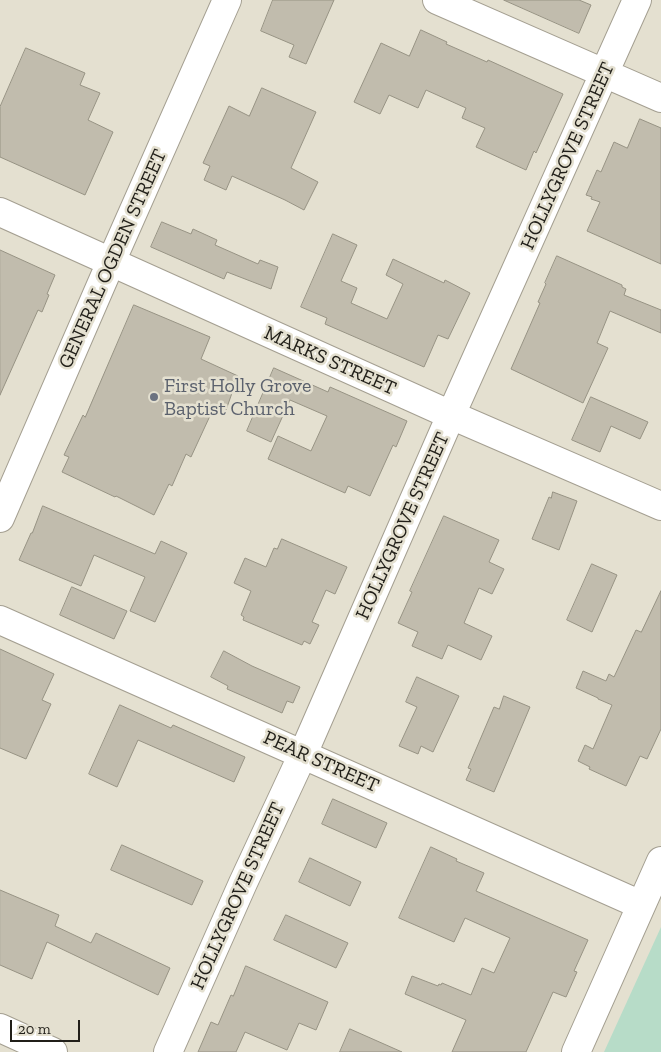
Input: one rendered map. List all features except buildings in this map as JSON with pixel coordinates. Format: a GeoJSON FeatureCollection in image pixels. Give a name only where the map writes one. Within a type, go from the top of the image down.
{"type":"FeatureCollection","features":[{"type":"Feature","properties":{"kind":"street","name":"GENERAL OGDEN STREET"},"geometry":{"type":"LineString","coordinates":[[0,518],[227,0]]}},
{"type":"Feature","properties":{"kind":"street"},"geometry":{"type":"LineString","coordinates":[[437,0],[661,98]]}},
{"type":"Feature","properties":{"kind":"street","name":"HOLLYGROVE STREET"},"geometry":{"type":"LineString","coordinates":[[168,1052],[243,882],[303,754],[451,415],[637,0]]}},
{"type":"Feature","properties":{"kind":"street","name":"MARKS STREET"},"geometry":{"type":"LineString","coordinates":[[0,212],[451,415],[661,506]]}},
{"type":"Feature","properties":{"kind":"street","name":"PEAR STREET"},"geometry":{"type":"LineString","coordinates":[[0,620],[641,905]]}},
{"type":"Feature","properties":{"kind":"street"},"geometry":{"type":"LineString","coordinates":[[576,1052],[661,860]]}},
{"type":"Feature","properties":{"kind":"street"},"geometry":{"type":"LineString","coordinates":[[0,1028],[53,1052]]}},
{"type":"Feature","properties":{"kind":"green space"},"geometry":{"type":"Polygon","coordinates":[[[661,927],[661,1052],[604,1052],[661,927]]]}},
{"type":"Feature","properties":{"kind":"place","name":"First Holly Grove Baptist Church"},"geometry":{"type":"Point","coordinates":[154,397]}}]}
